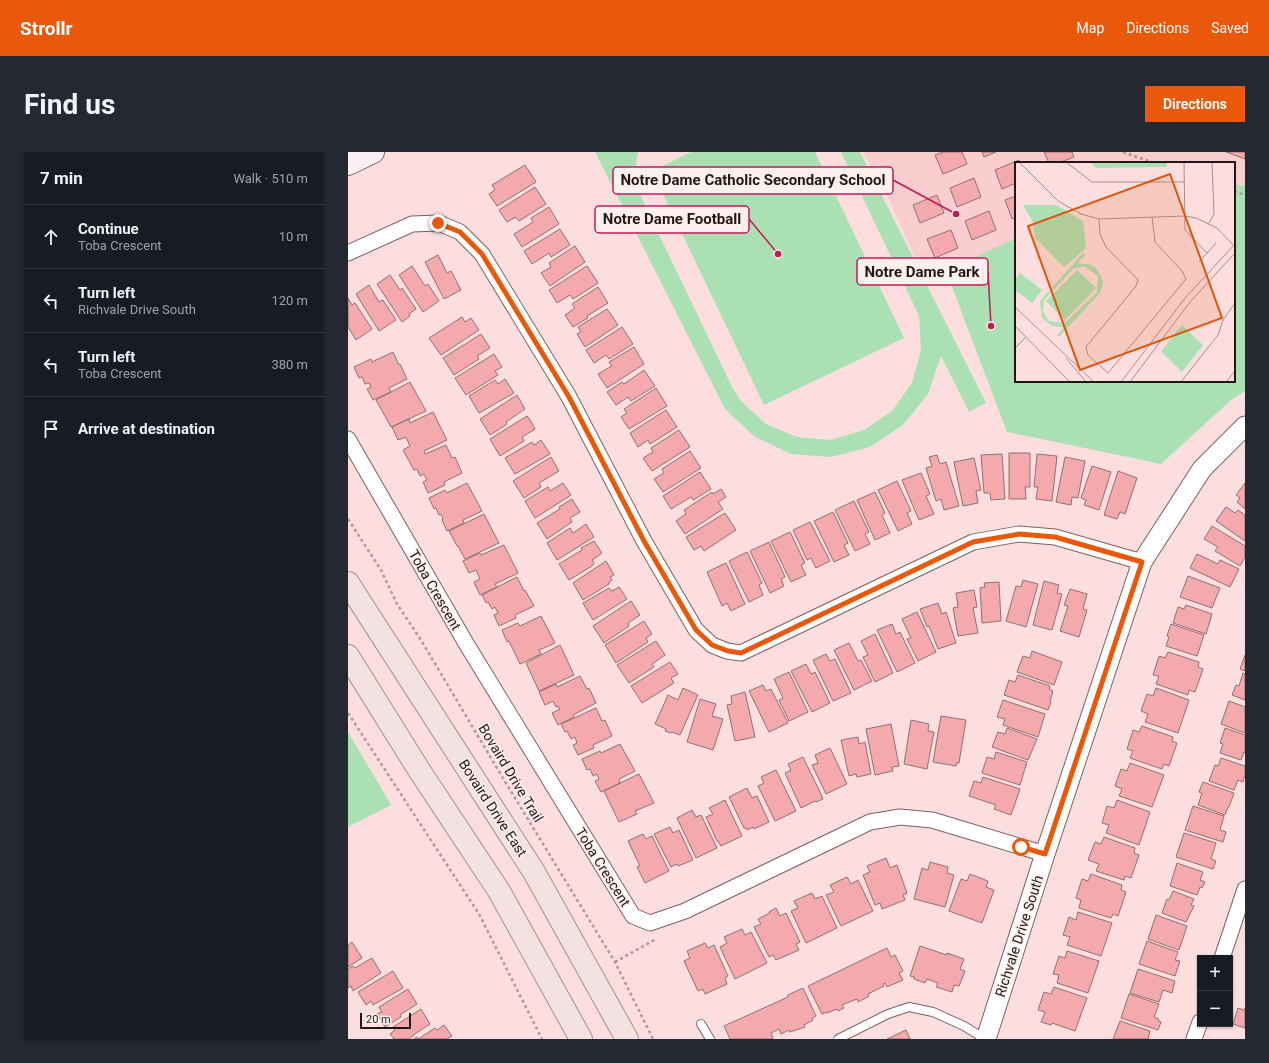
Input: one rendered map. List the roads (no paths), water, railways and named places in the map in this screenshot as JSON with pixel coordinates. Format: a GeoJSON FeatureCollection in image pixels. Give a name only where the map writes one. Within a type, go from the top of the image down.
{"type":"FeatureCollection","features":[{"type":"Feature","properties":{"kind":"main road"},"geometry":{"type":"LineString","coordinates":[[348,164],[373,152]]}},
{"type":"Feature","properties":{"kind":"main road","name":"Bovaird Drive East"},"geometry":{"type":"LineString","coordinates":[[348,583],[534,872],[627,1039]]}},
{"type":"Feature","properties":{"kind":"main road"},"geometry":{"type":"LineString","coordinates":[[348,656],[419,770],[499,891],[581,1039]]}},
{"type":"Feature","properties":{"kind":"street"},"geometry":{"type":"LineString","coordinates":[[348,253],[412,224],[438,223],[460,232],[482,254],[569,397],[644,541],[696,630],[712,645],[728,651],[741,653],[973,542],[1019,534],[1055,537],[1142,562]]}},
{"type":"Feature","properties":{"kind":"street","name":"Richvale Drive South"},"geometry":{"type":"LineString","coordinates":[[985,1039],[1142,562],[1202,469],[1245,426]]}},
{"type":"Feature","properties":{"kind":"street","name":"Toba Crescent"},"geometry":{"type":"LineString","coordinates":[[348,439],[467,645],[633,916],[650,923],[685,912],[870,822],[900,817],[932,820],[1045,854]]}},
{"type":"Feature","properties":{"kind":"street"},"geometry":{"type":"LineString","coordinates":[[1223,955],[1245,889]]}},
{"type":"Feature","properties":{"kind":"street"},"geometry":{"type":"LineString","coordinates":[[1194,1039],[1198,1027]]}},
{"type":"Feature","properties":{"kind":"lane"},"geometry":{"type":"LineString","coordinates":[[838,1039],[888,1014],[909,1007],[933,1012],[964,1026],[985,1039]]}},
{"type":"Feature","properties":{"kind":"lane"},"geometry":{"type":"LineString","coordinates":[[701,1024],[710,1039]]}},
{"type":"Feature","properties":{"kind":"place","name":"Notre Dame Catholic Secondary School"},"geometry":{"type":"Point","coordinates":[956,214]}},
{"type":"Feature","properties":{"kind":"place","name":"Notre Dame Football"},"geometry":{"type":"Point","coordinates":[778,254]}},
{"type":"Feature","properties":{"kind":"place","name":"Notre Dame Park"},"geometry":{"type":"Point","coordinates":[991,326]}}]}
